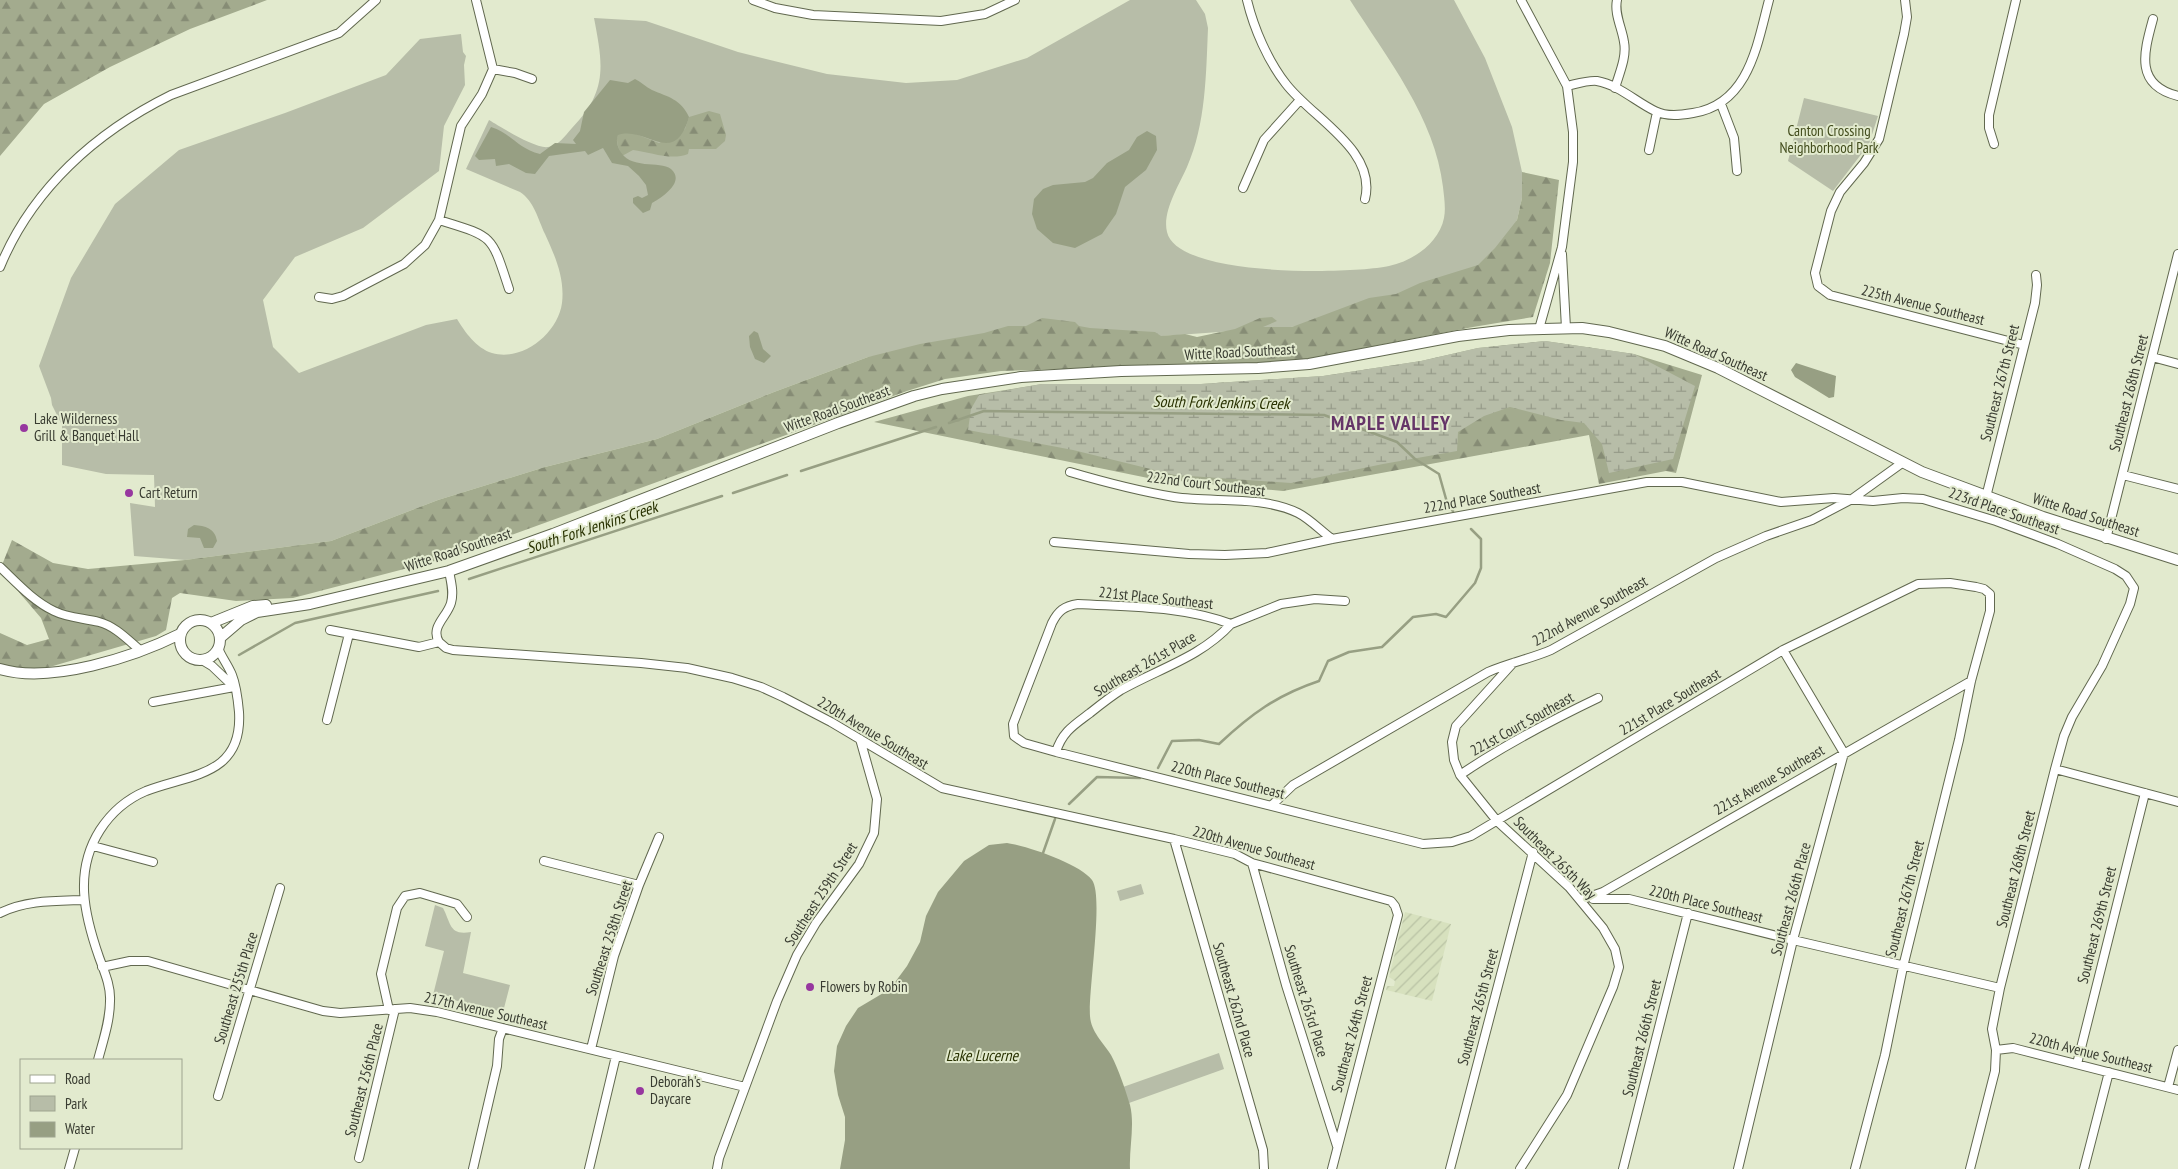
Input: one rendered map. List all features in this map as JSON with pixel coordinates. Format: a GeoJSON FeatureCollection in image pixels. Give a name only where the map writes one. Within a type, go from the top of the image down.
{"type":"FeatureCollection","features":[{"type":"Feature","properties":{"kind":"street"},"geometry":{"type":"LineString","coordinates":[[0,268],[20,228],[53,183],[88,148],[114,128],[146,107],[171,95],[339,33],[376,0]]}},
{"type":"Feature","properties":{"kind":"street"},"geometry":{"type":"LineString","coordinates":[[319,297],[332,298],[343,296],[404,264],[425,245],[439,220],[461,126],[485,90],[493,69],[476,0]]}},
{"type":"Feature","properties":{"kind":"street"},"geometry":{"type":"LineString","coordinates":[[753,0],[775,8],[813,15],[941,21],[985,14],[1015,0]]}},
{"type":"Feature","properties":{"kind":"street"},"geometry":{"type":"LineString","coordinates":[[1248,0],[1259,34],[1272,62],[1285,83],[1300,100],[1338,135],[1361,161],[1367,179],[1365,199]]}},
{"type":"Feature","properties":{"kind":"street"},"geometry":{"type":"LineString","coordinates":[[1521,0],[1567,86],[1573,132],[1573,162],[1562,247],[1539,329]]}},
{"type":"Feature","properties":{"kind":"street"},"geometry":{"type":"LineString","coordinates":[[1615,88],[1624,57],[1625,44],[1617,13],[1617,0]]}},
{"type":"Feature","properties":{"kind":"street"},"geometry":{"type":"LineString","coordinates":[[1567,86],[1598,81],[1615,88],[1657,112],[1681,114],[1700,112],[1720,104],[1743,80],[1750,67],[1769,0]]}},
{"type":"Feature","properties":{"kind":"street","name":"225th Avenue Southeast"},"geometry":{"type":"LineString","coordinates":[[1905,0],[1907,17],[1904,34],[1879,139],[1864,163],[1834,202],[1815,273],[1818,286],[1830,295],[2024,345]]}},
{"type":"Feature","properties":{"kind":"street"},"geometry":{"type":"LineString","coordinates":[[1994,144],[1989,128],[1989,115],[2016,0]]}},
{"type":"Feature","properties":{"kind":"street"},"geometry":{"type":"LineString","coordinates":[[2153,19],[2144,53],[2145,65],[2154,84],[2166,92],[2178,96]]}},
{"type":"Feature","properties":{"kind":"street"},"geometry":{"type":"LineString","coordinates":[[493,69],[515,73],[532,79]]}},
{"type":"Feature","properties":{"kind":"street"},"geometry":{"type":"LineString","coordinates":[[1243,188],[1264,140],[1300,100]]}},
{"type":"Feature","properties":{"kind":"street"},"geometry":{"type":"LineString","coordinates":[[1720,104],[1734,138],[1737,171]]}},
{"type":"Feature","properties":{"kind":"street"},"geometry":{"type":"LineString","coordinates":[[1649,150],[1657,112]]}},
{"type":"Feature","properties":{"kind":"street"},"geometry":{"type":"LineString","coordinates":[[439,220],[477,232],[490,240],[497,252],[509,289]]}},
{"type":"Feature","properties":{"kind":"street"},"geometry":{"type":"LineString","coordinates":[[1562,247],[1566,328]]}},
{"type":"Feature","properties":{"kind":"street","name":"Southeast 268th Street"},"geometry":{"type":"LineString","coordinates":[[2106,539],[2178,254]]}},
{"type":"Feature","properties":{"kind":"street","name":"Southeast 267th Street"},"geometry":{"type":"LineString","coordinates":[[1986,497],[2035,303],[2036,275]]}},
{"type":"Feature","properties":{"kind":"street","name":"Witte Road Southeast"},"geometry":{"type":"LineString","coordinates":[[144,649],[182,650],[190,658],[202,660],[210,657],[219,643],[241,620],[257,612],[310,604],[449,571],[553,534],[838,423],[914,396],[942,389],[1021,377],[1309,364],[1458,336],[1539,329],[1582,328],[1609,332],[1657,344],[1685,354],[1718,368],[1902,463],[1986,497],[2106,539],[2178,560]]}},
{"type":"Feature","properties":{"kind":"street"},"geometry":{"type":"LineString","coordinates":[[2152,357],[2178,364]]}},
{"type":"Feature","properties":{"kind":"street"},"geometry":{"type":"LineString","coordinates":[[1852,499],[1902,463]]}},
{"type":"Feature","properties":{"kind":"street","name":"222nd Court Southeast"},"geometry":{"type":"LineString","coordinates":[[1070,472],[1125,487],[1176,497],[1232,500],[1278,506],[1298,514],[1332,539]]}},
{"type":"Feature","properties":{"kind":"street"},"geometry":{"type":"LineString","coordinates":[[2123,475],[2178,489]]}},
{"type":"Feature","properties":{"kind":"street","name":"222nd Place Southeast"},"geometry":{"type":"LineString","coordinates":[[1054,542],[1225,555],[1267,553],[1332,539],[1647,482],[1682,482],[1781,502],[1834,498],[1852,499]]}},
{"type":"Feature","properties":{"kind":"street","name":"223rd Place Southeast"},"geometry":{"type":"LineString","coordinates":[[1852,499],[1873,501],[1913,498],[1987,519],[2058,544],[2115,568],[2126,576],[2134,588]]}},
{"type":"Feature","properties":{"kind":"street","name":"222nd Avenue Southeast"},"geometry":{"type":"LineString","coordinates":[[1272,805],[1293,785],[1488,672],[1533,658],[1551,650],[1716,558],[1766,536],[1812,520],[1852,499]]}},
{"type":"Feature","properties":{"kind":"street"},"geometry":{"type":"LineString","coordinates":[[0,567],[35,599],[54,611],[107,625],[144,649]]}},
{"type":"Feature","properties":{"kind":"street"},"geometry":{"type":"LineString","coordinates":[[330,630],[418,647],[439,642],[436,632],[448,609],[453,591],[449,571]]}},
{"type":"Feature","properties":{"kind":"street","name":"Southeast 267th Street"},"geometry":{"type":"LineString","coordinates":[[1855,1169],[1884,1055],[1902,967],[1959,740],[1971,681],[1991,602],[1990,594],[1984,589],[1950,583],[1918,584]]}},
{"type":"Feature","properties":{"kind":"street","name":"221st Place Southeast"},"geometry":{"type":"LineString","coordinates":[[1439,844],[1462,840],[1783,650],[1918,584]]}},
{"type":"Feature","properties":{"kind":"street","name":"Southeast 268th Street"},"geometry":{"type":"LineString","coordinates":[[1970,1169],[1993,1081],[1996,1050],[1992,1028],[2000,988],[2064,736],[2072,717],[2102,666],[2130,604],[2134,588]]}},
{"type":"Feature","properties":{"kind":"street","name":"221st Place Southeast"},"geometry":{"type":"LineString","coordinates":[[1014,736],[1013,724],[1052,623],[1060,609],[1078,604],[1149,609],[1212,617],[1231,624],[1281,604],[1315,599],[1345,601]]}},
{"type":"Feature","properties":{"kind":"street","name":"Witte Road Southeast"},"geometry":{"type":"LineString","coordinates":[[0,670],[31,674],[85,668],[144,649],[180,634],[193,621],[204,620],[211,623],[253,606],[267,604],[292,606]]}},
{"type":"Feature","properties":{"kind":"street"},"geometry":{"type":"LineString","coordinates":[[98,1059],[108,1022],[109,985],[86,917],[84,900],[85,875],[93,846],[100,830],[125,802],[147,791],[196,777],[221,762],[229,754],[239,726],[238,707],[233,676],[219,643],[215,627],[211,623]]}},
{"type":"Feature","properties":{"kind":"street","name":"Southeast 261st Place"},"geometry":{"type":"LineString","coordinates":[[1056,752],[1059,740],[1066,730],[1116,693],[1180,662],[1216,639],[1231,624]]}},
{"type":"Feature","properties":{"kind":"street"},"geometry":{"type":"LineString","coordinates":[[180,634],[182,650]]}},
{"type":"Feature","properties":{"kind":"street"},"geometry":{"type":"LineString","coordinates":[[327,720],[349,634]]}},
{"type":"Feature","properties":{"kind":"street","name":"220th Avenue Southeast"},"geometry":{"type":"LineString","coordinates":[[439,642],[446,648],[453,650],[641,663],[686,668],[754,684],[776,693],[860,739],[942,788],[1235,854],[1252,863],[1385,898],[1395,906]]}},
{"type":"Feature","properties":{"kind":"street"},"geometry":{"type":"LineString","coordinates":[[1783,650],[1844,752]]}},
{"type":"Feature","properties":{"kind":"street"},"geometry":{"type":"LineString","coordinates":[[202,660],[212,666],[234,687]]}},
{"type":"Feature","properties":{"kind":"street","name":"Southeast 265th Way"},"geometry":{"type":"LineString","coordinates":[[1513,663],[1456,726],[1451,750],[1460,774],[1497,821],[1533,852],[1570,888],[1611,939],[1617,959],[1616,978],[1567,1095],[1520,1169]]}},
{"type":"Feature","properties":{"kind":"street","name":"221st Avenue Southeast"},"geometry":{"type":"LineString","coordinates":[[1580,900],[1603,892],[1844,752],[1971,681]]}},
{"type":"Feature","properties":{"kind":"street"},"geometry":{"type":"LineString","coordinates":[[153,702],[234,687]]}},
{"type":"Feature","properties":{"kind":"street","name":"221st Court Southeast"},"geometry":{"type":"LineString","coordinates":[[1460,774],[1493,752],[1542,725],[1598,698]]}},
{"type":"Feature","properties":{"kind":"street","name":"220th Place Southeast"},"geometry":{"type":"LineString","coordinates":[[1014,736],[1024,743],[1056,752],[1423,844],[1439,844]]}},
{"type":"Feature","properties":{"kind":"street","name":"Southeast 259th Street"},"geometry":{"type":"LineString","coordinates":[[717,1169],[718,1158],[777,1001],[797,955],[816,923],[859,864],[874,833],[877,798],[860,739]]}},
{"type":"Feature","properties":{"kind":"street","name":"Southeast 266th Place"},"geometry":{"type":"LineString","coordinates":[[1738,1169],[1794,940],[1844,752]]}},
{"type":"Feature","properties":{"kind":"street"},"geometry":{"type":"LineString","coordinates":[[2055,769],[2178,802]]}},
{"type":"Feature","properties":{"kind":"street","name":"Southeast 269th Street"},"geometry":{"type":"LineString","coordinates":[[2077,1064],[2145,793]]}},
{"type":"Feature","properties":{"kind":"street","name":"Southeast 258th Street"},"geometry":{"type":"LineString","coordinates":[[591,1049],[614,956],[639,885],[660,836]]}},
{"type":"Feature","properties":{"kind":"street","name":"Southeast 262nd Place"},"geometry":{"type":"LineString","coordinates":[[1174,839],[1263,1150],[1264,1169]]}},
{"type":"Feature","properties":{"kind":"street"},"geometry":{"type":"LineString","coordinates":[[93,846],[153,862]]}},
{"type":"Feature","properties":{"kind":"street","name":"Southeast 265th Street"},"geometry":{"type":"LineString","coordinates":[[1450,1169],[1533,852]]}},
{"type":"Feature","properties":{"kind":"street"},"geometry":{"type":"LineString","coordinates":[[544,861],[639,885]]}},
{"type":"Feature","properties":{"kind":"street","name":"Southeast 263rd Place"},"geometry":{"type":"LineString","coordinates":[[1252,863],[1289,994],[1337,1146]]}},
{"type":"Feature","properties":{"kind":"street","name":"Southeast 255th Place"},"geometry":{"type":"LineString","coordinates":[[218,1096],[280,888]]}},
{"type":"Feature","properties":{"kind":"street","name":"Southeast 256th Place"},"geometry":{"type":"LineString","coordinates":[[359,1158],[392,1009],[382,981],[382,967],[397,908],[405,896],[420,893],[458,904],[467,917]]}},
{"type":"Feature","properties":{"kind":"street","name":"220th Place Southeast"},"geometry":{"type":"LineString","coordinates":[[1580,900],[1602,897],[1629,899],[1902,967],[2000,988]]}},
{"type":"Feature","properties":{"kind":"street"},"geometry":{"type":"LineString","coordinates":[[0,912],[13,906],[34,902],[84,900]]}},
{"type":"Feature","properties":{"kind":"street","name":"Southeast 264th Street"},"geometry":{"type":"LineString","coordinates":[[1332,1169],[1398,915],[1395,906]]}},
{"type":"Feature","properties":{"kind":"street","name":"Southeast 266th Street"},"geometry":{"type":"LineString","coordinates":[[1623,1169],[1688,913]]}},
{"type":"Feature","properties":{"kind":"street","name":"217th Avenue Southeast"},"geometry":{"type":"LineString","coordinates":[[102,967],[130,961],[148,961],[324,1011],[340,1013],[410,1008],[437,1012],[745,1087]]}},
{"type":"Feature","properties":{"kind":"street"},"geometry":{"type":"LineString","coordinates":[[473,1169],[497,1066],[499,1039],[502,1028]]}},
{"type":"Feature","properties":{"kind":"street","name":"220th Avenue Southeast"},"geometry":{"type":"LineString","coordinates":[[1996,1050],[2013,1048],[2178,1090]]}},
{"type":"Feature","properties":{"kind":"street"},"geometry":{"type":"LineString","coordinates":[[2168,1087],[2178,1050]]}},
{"type":"Feature","properties":{"kind":"street"},"geometry":{"type":"LineString","coordinates":[[589,1169],[616,1056]]}},
{"type":"Feature","properties":{"kind":"street"},"geometry":{"type":"LineString","coordinates":[[2084,1169],[2109,1072]]}},
{"type":"Feature","properties":{"kind":"street"},"geometry":{"type":"LineString","coordinates":[[69,1169],[75,1149]]}},
{"type":"Feature","properties":{"kind":"shaded area"},"geometry":{"type":"Polygon","coordinates":[[[1405,912],[1451,924],[1432,1001],[1386,990],[1387,986],[1394,986],[1395,981],[1389,977],[1405,912]]]}},
{"type":"Feature","properties":{"kind":"green space"},"geometry":{"type":"Polygon","coordinates":[[[0,0],[267,0],[190,29],[110,67],[44,104],[0,156],[0,0]]]}},
{"type":"Feature","properties":{"kind":"green space"},"geometry":{"type":"Polygon","coordinates":[[[1130,0],[1196,0],[1205,14],[1208,28],[1204,99],[1198,134],[1167,216],[1167,232],[1178,247],[1201,258],[1232,265],[1268,269],[1341,271],[1389,266],[1398,264],[1416,255],[1424,250],[1437,235],[1445,210],[1438,162],[1420,113],[1394,66],[1350,0],[1454,0],[1485,58],[1512,127],[1522,172],[1522,198],[1517,220],[1498,257],[1360,322],[868,357],[657,439],[545,467],[438,500],[331,541],[185,560],[134,556],[130,503],[155,507],[154,475],[106,474],[62,465],[62,425],[52,405],[39,366],[71,278],[115,204],[179,150],[386,75],[420,39],[461,34],[463,52],[466,56],[464,65],[465,85],[444,126],[439,171],[363,228],[295,257],[263,300],[273,347],[299,373],[426,325],[457,319],[467,334],[486,351],[504,355],[527,349],[537,343],[554,325],[562,303],[561,276],[556,259],[529,200],[520,192],[466,169],[489,120],[535,145],[548,147],[555,145],[561,140],[584,115],[592,102],[600,77],[599,50],[594,18],[646,21],[738,52],[827,74],[906,83],[957,80],[1027,58],[1130,0]]]}},
{"type":"Feature","properties":{"kind":"green space","name":"Canton Crossing Neighborhood Park"},"geometry":{"type":"Polygon","coordinates":[[[1804,98],[1878,116],[1869,144],[1833,191],[1788,161],[1804,98]]]}},
{"type":"Feature","properties":{"kind":"green space"},"geometry":{"type":"Polygon","coordinates":[[[709,111],[720,114],[726,135],[725,141],[716,149],[689,149],[688,154],[675,157],[633,150],[622,156],[617,143],[618,134],[628,131],[659,143],[685,129],[689,117],[709,111]]]}},
{"type":"Feature","properties":{"kind":"green space"},"geometry":{"type":"Polygon","coordinates":[[[1522,172],[1559,180],[1550,263],[1533,317],[1307,359],[1260,363],[1001,371],[945,379],[907,391],[454,556],[293,598],[236,601],[180,593],[172,598],[166,630],[156,636],[53,666],[29,671],[0,671],[0,633],[27,645],[49,639],[41,618],[0,570],[12,540],[53,563],[88,569],[185,560],[331,541],[438,500],[545,467],[657,439],[868,357],[920,344],[984,333],[1008,326],[1026,326],[1042,318],[1075,322],[1079,326],[1090,328],[1155,332],[1161,336],[1185,334],[1197,337],[1235,329],[1260,318],[1272,317],[1277,321],[1263,327],[1292,327],[1369,298],[1396,294],[1420,283],[1478,265],[1495,248],[1517,220],[1522,198],[1522,172]]]}},
{"type":"Feature","properties":{"kind":"green space"},"geometry":{"type":"Polygon","coordinates":[[[1545,341],[1634,354],[1702,375],[1676,473],[1666,471],[1599,484],[1589,435],[1283,491],[1148,478],[874,422],[968,396],[1042,384],[1201,384],[1323,376],[1421,361],[1478,348],[1545,341]]]}},
{"type":"Feature","properties":{"kind":"green space"},"geometry":{"type":"Polygon","coordinates":[[[1545,341],[1634,354],[1695,386],[1673,459],[1609,473],[1602,444],[1584,423],[1561,420],[1510,407],[1484,416],[1458,432],[1457,451],[1291,483],[1175,475],[1073,450],[968,430],[971,409],[979,395],[1042,384],[1201,384],[1323,376],[1421,361],[1478,348],[1545,341]]]}},
{"type":"Feature","properties":{"kind":"green space"},"geometry":{"type":"Polygon","coordinates":[[[1141,884],[1144,894],[1120,901],[1117,891],[1141,884]]]}},
{"type":"Feature","properties":{"kind":"green space"},"geometry":{"type":"Polygon","coordinates":[[[435,905],[443,908],[455,930],[464,933],[471,932],[463,973],[510,985],[503,1012],[433,995],[444,951],[425,946],[435,905]]]}},
{"type":"Feature","properties":{"kind":"green space"},"geometry":{"type":"Polygon","coordinates":[[[1219,1053],[1224,1069],[1129,1103],[1123,1087],[1219,1053]]]}},
{"type":"Feature","properties":{"kind":"water"},"geometry":{"type":"Polygon","coordinates":[[[635,79],[652,90],[678,102],[689,117],[683,132],[676,140],[667,143],[628,133],[618,135],[619,149],[624,156],[637,163],[666,166],[675,174],[674,184],[666,193],[652,203],[650,210],[643,213],[633,203],[633,198],[638,196],[642,198],[648,195],[646,185],[628,166],[612,163],[603,148],[588,155],[585,151],[549,156],[535,174],[526,173],[509,164],[496,166],[495,159],[479,160],[475,156],[491,127],[504,133],[525,148],[540,154],[555,143],[576,144],[573,140],[580,131],[584,112],[610,80],[628,83],[635,79]]]}},
{"type":"Feature","properties":{"kind":"water"},"geometry":{"type":"Polygon","coordinates":[[[1147,131],[1156,136],[1157,150],[1146,170],[1125,187],[1116,214],[1102,234],[1075,248],[1053,243],[1037,229],[1032,214],[1034,199],[1043,189],[1053,185],[1085,182],[1093,178],[1107,163],[1129,150],[1137,137],[1147,131]]]}},
{"type":"Feature","properties":{"kind":"water"},"geometry":{"type":"Polygon","coordinates":[[[754,331],[758,333],[763,349],[771,356],[764,363],[755,359],[750,347],[749,336],[754,331]]]}},
{"type":"Feature","properties":{"kind":"water"},"geometry":{"type":"Polygon","coordinates":[[[1796,363],[1836,376],[1834,397],[1829,398],[1795,377],[1791,370],[1796,363]]]}},
{"type":"Feature","properties":{"kind":"water"},"geometry":{"type":"Polygon","coordinates":[[[194,525],[212,530],[217,541],[213,548],[204,548],[200,538],[187,537],[188,529],[194,525]]]}},
{"type":"Feature","properties":{"kind":"water","name":"Lake Lucerne"},"geometry":{"type":"Polygon","coordinates":[[[1007,843],[1040,852],[1065,862],[1086,874],[1092,880],[1095,889],[1096,923],[1090,1016],[1095,1032],[1114,1061],[1130,1105],[1132,1120],[1130,1169],[840,1169],[845,1140],[845,1117],[838,1095],[834,1071],[837,1046],[846,1026],[858,1008],[890,989],[907,966],[920,942],[926,916],[938,892],[964,861],[989,845],[1007,843]]]}},
{"type":"Feature","properties":{"kind":"waterway","name":"South Fork Jenkins Creek"},"geometry":{"type":"LineString","coordinates":[[949,423],[984,411],[1324,415],[1397,442],[1415,459],[1439,474],[1448,506],[1453,511]]}},
{"type":"Feature","properties":{"kind":"waterway","name":"South Fork Jenkins Creek"},"geometry":{"type":"LineString","coordinates":[[801,471],[936,427]]}},
{"type":"Feature","properties":{"kind":"waterway","name":"South Fork Jenkins Creek"},"geometry":{"type":"LineString","coordinates":[[733,493],[787,475]]}},
{"type":"Feature","properties":{"kind":"waterway","name":"South Fork Jenkins Creek"},"geometry":{"type":"LineString","coordinates":[[469,579],[722,496]]}},
{"type":"Feature","properties":{"kind":"waterway","name":"South Fork Jenkins Creek"},"geometry":{"type":"LineString","coordinates":[[1158,768],[1172,741],[1199,740],[1219,744],[1242,723],[1265,706],[1304,686],[1319,681],[1328,661],[1349,652],[1382,647],[1413,617],[1436,614],[1446,617],[1475,583],[1481,568],[1481,539],[1471,529]]}},
{"type":"Feature","properties":{"kind":"waterway","name":"South Fork Jenkins Creek"},"geometry":{"type":"LineString","coordinates":[[239,655],[295,623],[438,591]]}},
{"type":"Feature","properties":{"kind":"waterway","name":"South Fork Jenkins Creek"},"geometry":{"type":"LineString","coordinates":[[1069,804],[1097,777],[1140,778]]}},
{"type":"Feature","properties":{"kind":"waterway","name":"South Fork Jenkins Creek"},"geometry":{"type":"LineString","coordinates":[[1043,853],[1055,819]]}},
{"type":"Feature","properties":{"kind":"place","name":"Lake Wilderness Grill & Banquet Hall"},"geometry":{"type":"Point","coordinates":[24,428]}},
{"type":"Feature","properties":{"kind":"place","name":"Cart Return"},"geometry":{"type":"Point","coordinates":[129,493]}},
{"type":"Feature","properties":{"kind":"place","name":"Flowers by Robin"},"geometry":{"type":"Point","coordinates":[810,987]}},
{"type":"Feature","properties":{"kind":"place","name":"Deborah's Daycare"},"geometry":{"type":"Point","coordinates":[640,1091]}},
{"type":"Feature","properties":{"kind":"district","name":"MAPLE VALLEY"},"geometry":{"type":"Point","coordinates":[1391,423]}}]}
